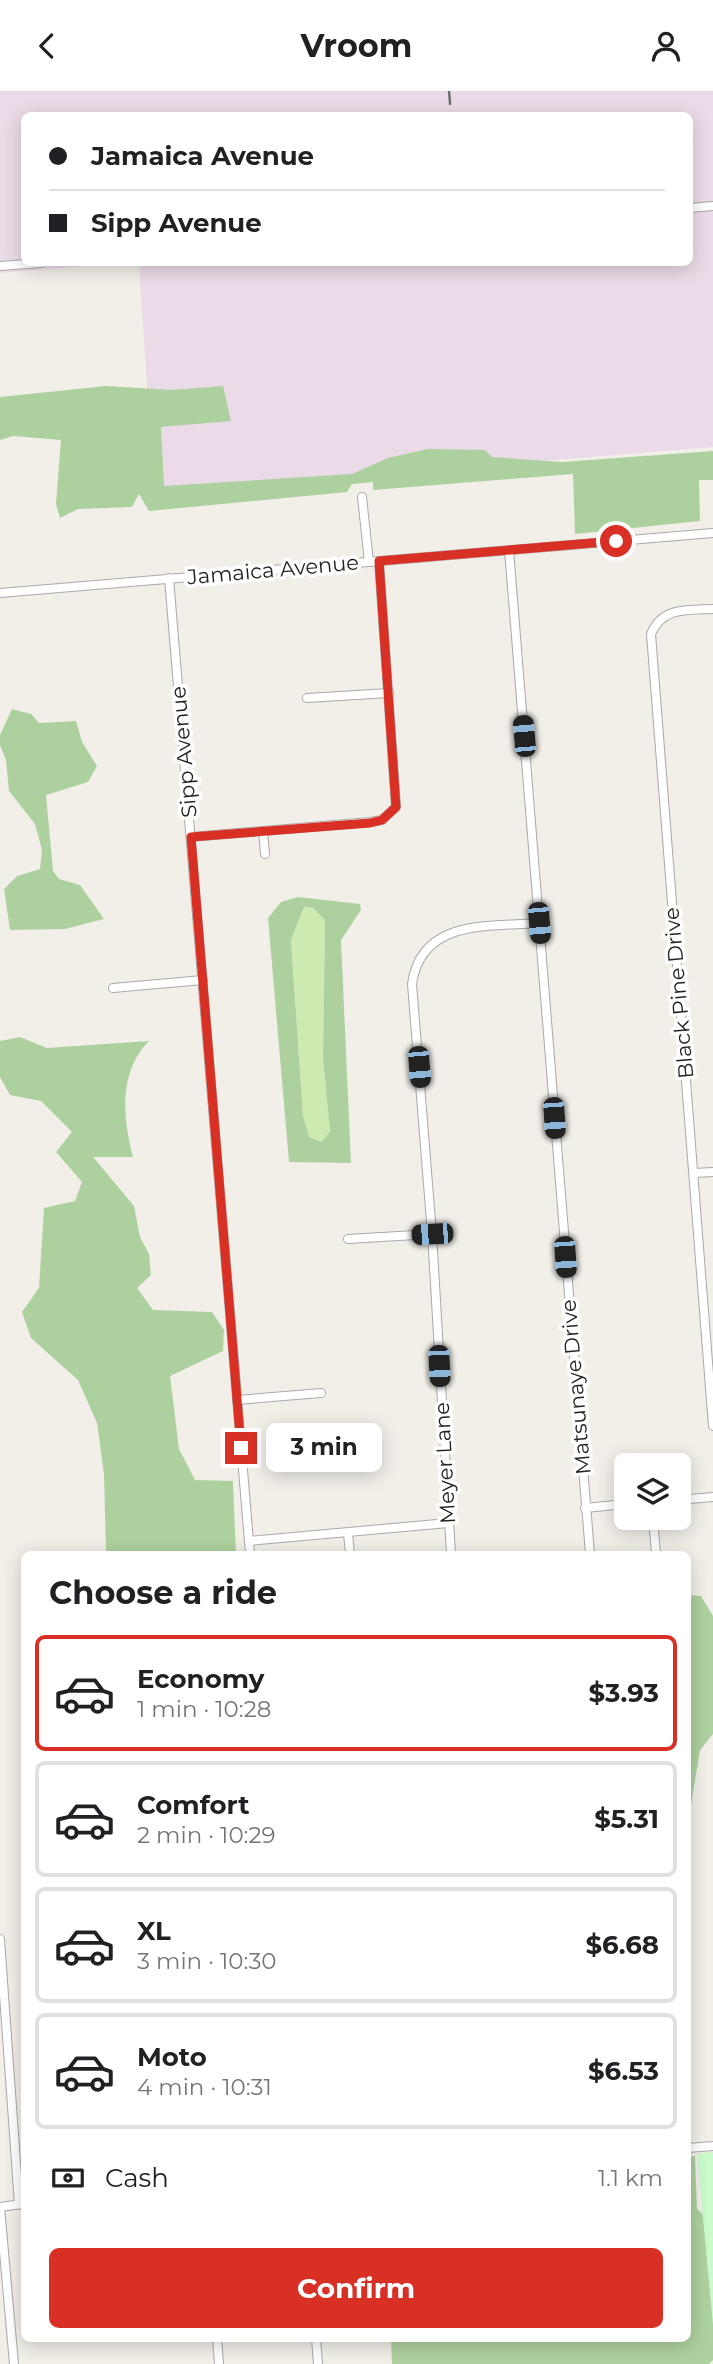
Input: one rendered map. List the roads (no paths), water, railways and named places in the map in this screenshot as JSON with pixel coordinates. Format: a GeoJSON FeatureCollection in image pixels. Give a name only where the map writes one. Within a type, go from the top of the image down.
{"type":"FeatureCollection","features":[{"type":"Feature","properties":{"kind":"street"},"geometry":{"type":"LineString","coordinates":[[693,208],[713,206]]}},
{"type":"Feature","properties":{"kind":"street"},"geometry":{"type":"LineString","coordinates":[[0,266],[21,264]]}},
{"type":"Feature","properties":{"kind":"street"},"geometry":{"type":"LineString","coordinates":[[362,497],[369,562]]}},
{"type":"Feature","properties":{"kind":"street","name":"Jamaica Avenue"},"geometry":{"type":"LineString","coordinates":[[0,593],[713,533]]}},
{"type":"Feature","properties":{"kind":"street","name":"Matsunaye Drive"},"geometry":{"type":"LineString","coordinates":[[509,550],[590,1551]]}},
{"type":"Feature","properties":{"kind":"street"},"geometry":{"type":"LineString","coordinates":[[191,837],[370,823],[391,814],[397,797],[379,561]]}},
{"type":"Feature","properties":{"kind":"street","name":"Sipp Avenue"},"geometry":{"type":"LineString","coordinates":[[169,578],[250,1551]]}},
{"type":"Feature","properties":{"kind":"street","name":"Black Pine Drive"},"geometry":{"type":"LineString","coordinates":[[713,609],[666,614],[656,621],[651,634],[713,1426]]}},
{"type":"Feature","properties":{"kind":"street"},"geometry":{"type":"LineString","coordinates":[[307,698],[390,693]]}},
{"type":"Feature","properties":{"kind":"street"},"geometry":{"type":"LineString","coordinates":[[263,831],[265,854]]}},
{"type":"Feature","properties":{"kind":"street","name":"Meyer Lane"},"geometry":{"type":"LineString","coordinates":[[451,1551],[432,1234],[412,984],[414,967],[423,951],[453,931],[539,923]]}},
{"type":"Feature","properties":{"kind":"street"},"geometry":{"type":"LineString","coordinates":[[113,988],[203,980]]}},
{"type":"Feature","properties":{"kind":"street"},"geometry":{"type":"LineString","coordinates":[[694,1173],[713,1172]]}},
{"type":"Feature","properties":{"kind":"street"},"geometry":{"type":"LineString","coordinates":[[348,1239],[432,1234]]}},
{"type":"Feature","properties":{"kind":"street"},"geometry":{"type":"LineString","coordinates":[[237,1400],[321,1394]]}},
{"type":"Feature","properties":{"kind":"street"},"geometry":{"type":"LineString","coordinates":[[691,1499],[713,1497]]}},
{"type":"Feature","properties":{"kind":"street"},"geometry":{"type":"LineString","coordinates":[[585,1508],[614,1505]]}},
{"type":"Feature","properties":{"kind":"street"},"geometry":{"type":"LineString","coordinates":[[249,1541],[448,1523]]}},
{"type":"Feature","properties":{"kind":"street"},"geometry":{"type":"LineString","coordinates":[[654,1530],[656,1551]]}},
{"type":"Feature","properties":{"kind":"street"},"geometry":{"type":"LineString","coordinates":[[348,1533],[350,1551]]}},
{"type":"Feature","properties":{"kind":"street"},"geometry":{"type":"LineString","coordinates":[[0,1939],[21,2192]]}},
{"type":"Feature","properties":{"kind":"street"},"geometry":{"type":"LineString","coordinates":[[691,2148],[713,2145]]}},
{"type":"Feature","properties":{"kind":"street"},"geometry":{"type":"LineString","coordinates":[[14,2364],[0,2207],[21,2204]]}},
{"type":"Feature","properties":{"kind":"street"},"geometry":{"type":"LineString","coordinates":[[217,2342],[219,2364]]}},
{"type":"Feature","properties":{"kind":"street"},"geometry":{"type":"LineString","coordinates":[[316,2342],[318,2364]]}},
{"type":"Feature","properties":{"kind":"railway"},"geometry":{"type":"LineString","coordinates":[[449,91],[451,112]]}}]}
